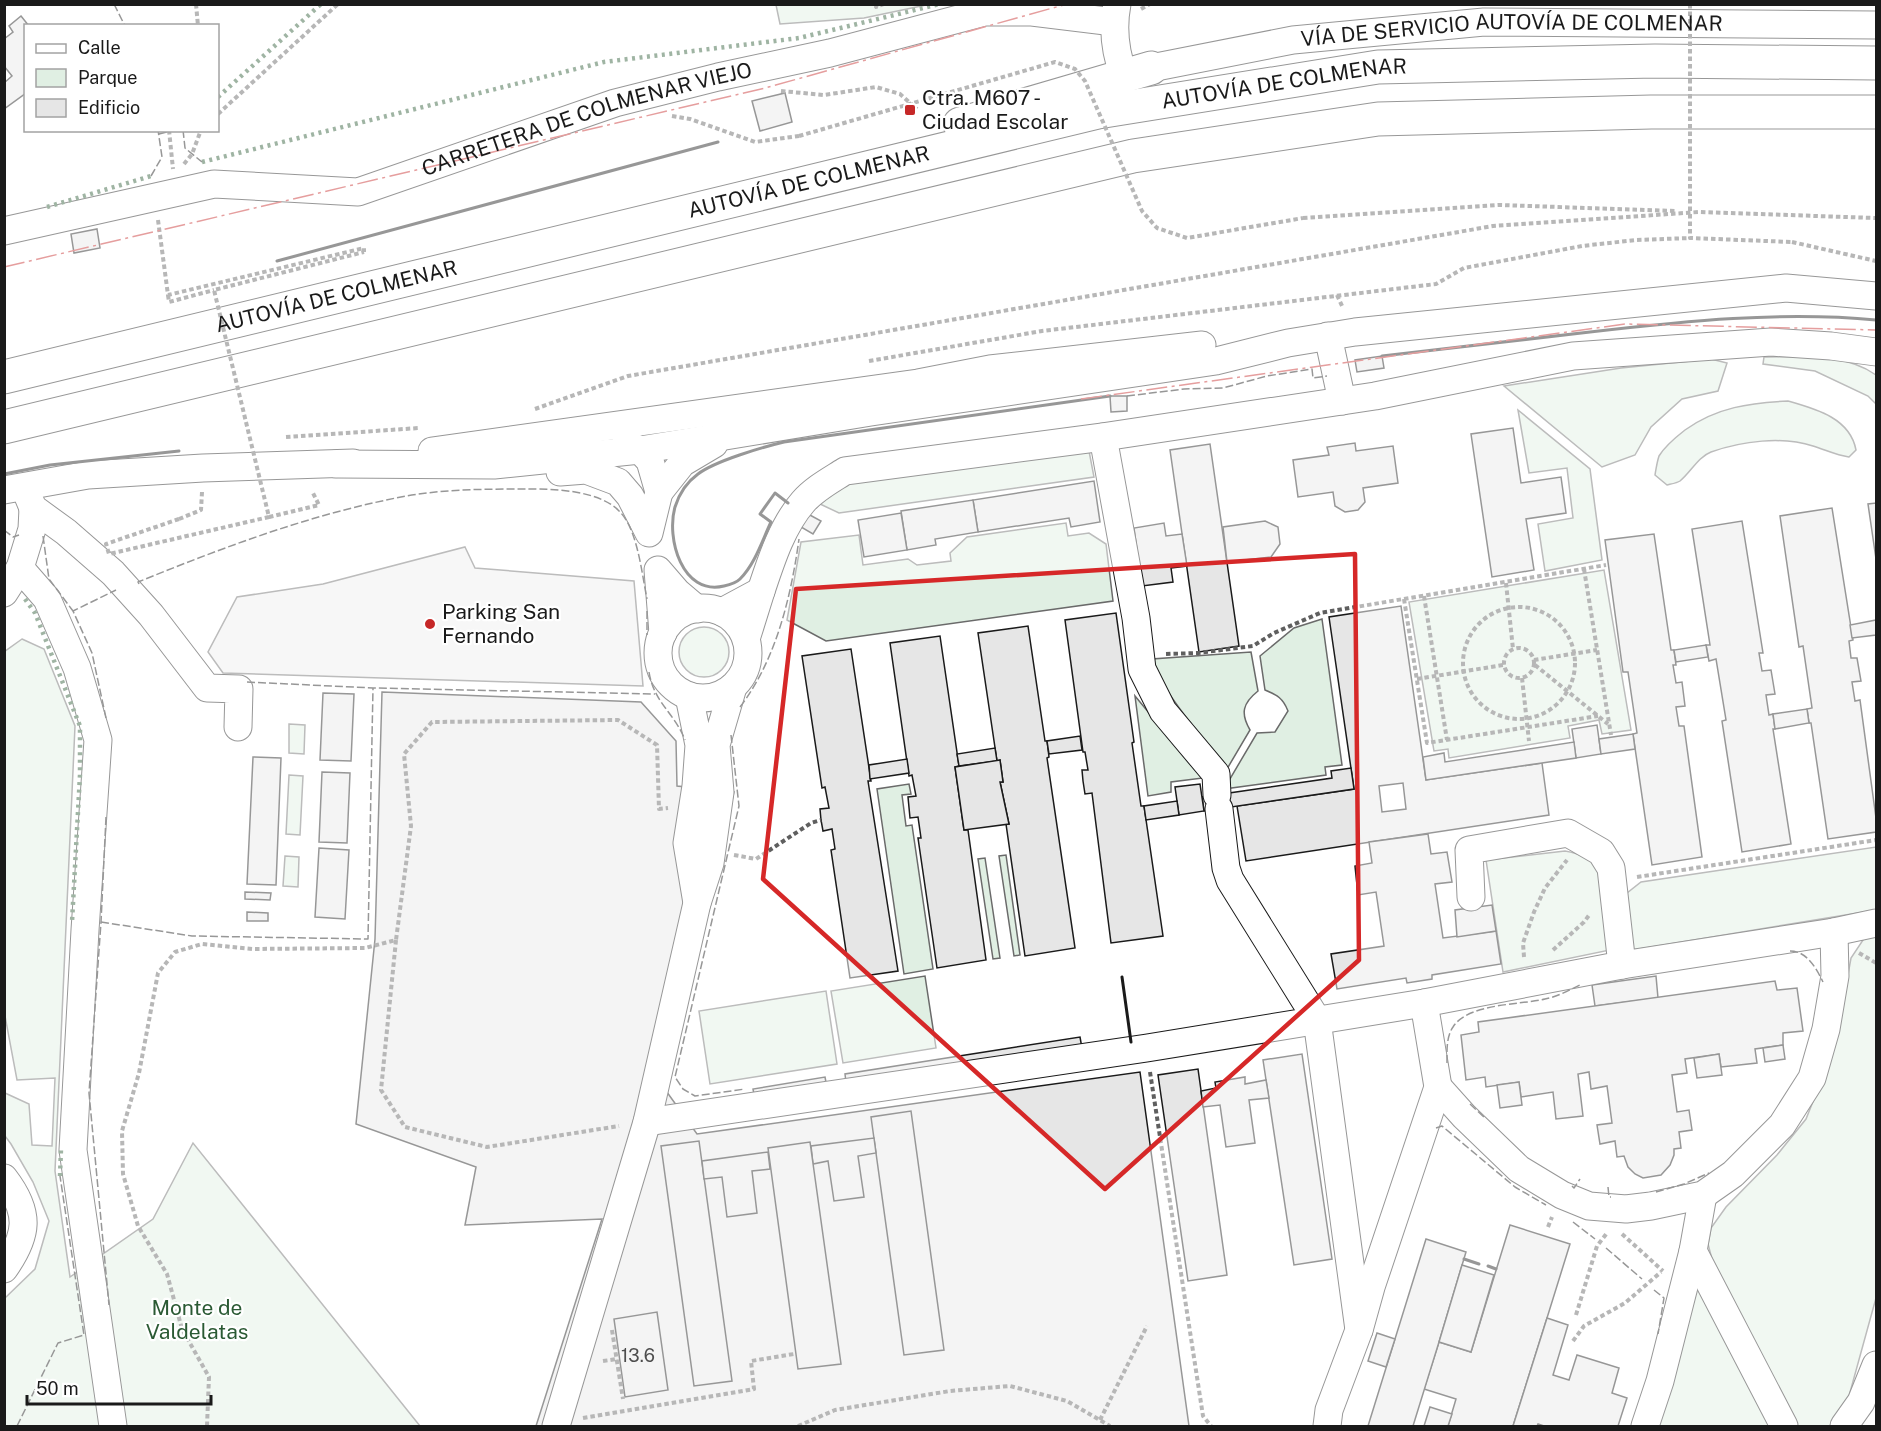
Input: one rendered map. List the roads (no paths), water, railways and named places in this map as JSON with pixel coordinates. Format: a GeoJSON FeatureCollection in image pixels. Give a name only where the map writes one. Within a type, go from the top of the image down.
{"type":"FeatureCollection","features":[{"type":"Feature","properties":{"kind":"highway","name":"AUTOVÍA DE COLMENAR"},"geometry":{"type":"LineString","coordinates":[[4,377],[602,234],[1098,112],[1378,67],[1655,61],[1876,63]]}},
{"type":"Feature","properties":{"kind":"highway"},"geometry":{"type":"LineString","coordinates":[[602,234],[915,137],[1138,72]]}},
{"type":"Feature","properties":{"kind":"highway"},"geometry":{"type":"LineString","coordinates":[[4,428],[1133,156],[1378,119],[1651,112],[1876,112]]}},
{"type":"Feature","properties":{"kind":"street","name":"CARRETERA DE COLMENAR VIEJO"},"geometry":{"type":"LineString","coordinates":[[4,231],[164,187],[214,184],[358,192],[615,103],[718,76],[830,53],[985,12],[1115,13],[1116,54],[1138,72]]}},
{"type":"Feature","properties":{"kind":"street","name":"VÍA DE SERVICIO AUTOVÍA DE COLMENAR"},"geometry":{"type":"LineString","coordinates":[[1138,72],[1293,40],[1484,22],[1876,25]]}},
{"type":"Feature","properties":{"kind":"street"},"geometry":{"type":"LineString","coordinates":[[21,495],[88,475],[203,468],[336,464],[494,465],[640,450],[872,412],[1216,361],[1288,343],[1328,336],[1786,288],[1876,296]]}},
{"type":"Feature","properties":{"kind":"street"},"geometry":{"type":"LineString","coordinates":[[1328,336],[1342,401]]}},
{"type":"Feature","properties":{"kind":"street"},"geometry":{"type":"LineString","coordinates":[[746,639],[772,559],[790,522],[803,502],[845,471],[1103,437],[1342,401],[1572,356],[1771,342],[1876,352]]}},
{"type":"Feature","properties":{"kind":"street"},"geometry":{"type":"LineString","coordinates":[[336,464],[918,383],[990,369],[1201,345],[1288,343]]}},
{"type":"Feature","properties":{"kind":"street"},"geometry":{"type":"LineString","coordinates":[[630,495],[630,478],[640,450],[669,429],[869,402],[918,383]]}},
{"type":"Feature","properties":{"kind":"street"},"geometry":{"type":"LineString","coordinates":[[649,533],[660,492],[682,463],[729,436]]}},
{"type":"Feature","properties":{"kind":"street"},"geometry":{"type":"LineString","coordinates":[[1103,437],[1136,618],[1142,669],[1163,711],[1216,774],[1226,868],[1230,880],[1317,1020],[1359,1330]]}},
{"type":"Feature","properties":{"kind":"street"},"geometry":{"type":"LineString","coordinates":[[336,464],[481,454],[614,438],[640,450],[650,461],[660,492]]}},
{"type":"Feature","properties":{"kind":"street"},"geometry":{"type":"LineString","coordinates":[[494,465],[517,475],[586,470],[618,482],[630,495],[649,533],[658,570],[663,633]]}},
{"type":"Feature","properties":{"kind":"street"},"geometry":{"type":"LineString","coordinates":[[4,593],[20,568],[32,529],[21,495]]}},
{"type":"Feature","properties":{"kind":"street"},"geometry":{"type":"LineString","coordinates":[[21,495],[113,573],[151,615],[207,688],[239,689],[238,727]]}},
{"type":"Feature","properties":{"kind":"street"},"geometry":{"type":"LineString","coordinates":[[20,568],[47,599],[77,668],[98,740],[73,1150],[113,1426]]}},
{"type":"Feature","properties":{"kind":"street"},"geometry":{"type":"LineString","coordinates":[[566,1423],[647,1122],[697,903],[711,863],[720,792],[716,745],[733,687],[745,670],[748,655],[746,639],[738,626],[677,592],[658,570]]}},
{"type":"Feature","properties":{"kind":"street"},"geometry":{"type":"LineString","coordinates":[[733,687],[719,695],[704,699],[689,696],[675,689],[664,677],[659,663],[658,648],[663,633],[673,620],[686,612],[709,611],[762,591]]}},
{"type":"Feature","properties":{"kind":"street"},"geometry":{"type":"LineString","coordinates":[[689,696],[699,745],[696,786],[687,843],[697,903]]}},
{"type":"Feature","properties":{"kind":"street"},"geometry":{"type":"LineString","coordinates":[[1471,897],[1469,850],[1568,833],[1601,852],[1611,868],[1622,965]]}},
{"type":"Feature","properties":{"kind":"street"},"geometry":{"type":"LineString","coordinates":[[647,1122],[1147,1048],[1424,1003],[1537,980],[1834,932],[1876,923]]}},
{"type":"Feature","properties":{"kind":"street"},"geometry":{"type":"LineString","coordinates":[[1438,1087],[1464,1116],[1519,1169],[1562,1195],[1619,1217],[1651,1206],[1703,1195],[1733,1174],[1782,1125],[1812,1078],[1826,1029],[1835,976],[1834,932]]}},
{"type":"Feature","properties":{"kind":"street"},"geometry":{"type":"LineString","coordinates":[[1327,1426],[1329,1410],[1359,1330],[1371,1287],[1438,1087],[1424,1003]]}},
{"type":"Feature","properties":{"kind":"street"},"geometry":{"type":"LineString","coordinates":[[4,1178],[20,1203],[24,1229],[16,1252],[4,1269]]}},
{"type":"Feature","properties":{"kind":"street"},"geometry":{"type":"LineString","coordinates":[[1645,1426],[1660,1381],[1684,1287],[1703,1195]]}},
{"type":"Feature","properties":{"kind":"street"},"geometry":{"type":"LineString","coordinates":[[1693,1251],[1784,1426]]}},
{"type":"Feature","properties":{"kind":"street"},"geometry":{"type":"LineString","coordinates":[[1844,1426],[1861,1402],[1876,1365]]}},
{"type":"Feature","properties":{"kind":"place","name":"Ctra. M607 - Ciudad Escolar"},"geometry":{"type":"Point","coordinates":[910,110]}},
{"type":"Feature","properties":{"kind":"place","name":"Parking San Fernando"},"geometry":{"type":"Point","coordinates":[430,624]}},
{"type":"Feature","properties":{"kind":"park label","name":"Monte de Valdelatas"},"geometry":{"type":"Point","coordinates":[197,1320]}}]}
